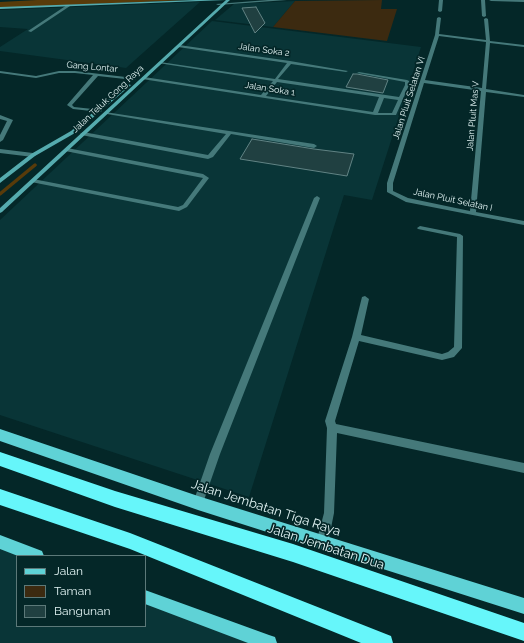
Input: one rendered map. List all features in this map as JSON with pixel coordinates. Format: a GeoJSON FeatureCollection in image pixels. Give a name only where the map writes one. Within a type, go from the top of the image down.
{"type":"FeatureCollection","features":[{"type":"Feature","properties":{"kind":"highway","name":"Jalan Jembatan Dua"},"geometry":{"type":"LineString","coordinates":[[0,459],[113,498],[293,553],[524,632]]}},
{"type":"Feature","properties":{"kind":"highway"},"geometry":{"type":"LineString","coordinates":[[0,497],[130,541],[384,643]]}},
{"type":"Feature","properties":{"kind":"main road"},"geometry":{"type":"LineString","coordinates":[[0,8],[224,1]]}},
{"type":"Feature","properties":{"kind":"main road","name":"Jalan Teluk Gong Raya"},"geometry":{"type":"LineString","coordinates":[[0,181],[33,155],[62,139],[100,111],[134,79],[224,1]]}},
{"type":"Feature","properties":{"kind":"main road","name":"Jalan Teluk Gong Raya"},"geometry":{"type":"LineString","coordinates":[[0,211],[179,46],[224,1]]}},
{"type":"Feature","properties":{"kind":"main road"},"geometry":{"type":"LineString","coordinates":[[173,45],[179,46]]}},
{"type":"Feature","properties":{"kind":"main road"},"geometry":{"type":"LineString","coordinates":[[62,139],[75,142]]}},
{"type":"Feature","properties":{"kind":"main road","name":"Jalan Jembatan Tiga Raya"},"geometry":{"type":"LineString","coordinates":[[0,436],[198,503],[524,606]]}},
{"type":"Feature","properties":{"kind":"main road"},"geometry":{"type":"LineString","coordinates":[[0,542],[34,555]]}},
{"type":"Feature","properties":{"kind":"main road"},"geometry":{"type":"LineString","coordinates":[[146,597],[270,643]]}},
{"type":"Feature","properties":{"kind":"street"},"geometry":{"type":"LineString","coordinates":[[224,1],[258,0]]}},
{"type":"Feature","properties":{"kind":"street"},"geometry":{"type":"LineString","coordinates":[[224,1],[285,0]]}},
{"type":"Feature","properties":{"kind":"street"},"geometry":{"type":"LineString","coordinates":[[440,11],[441,0]]}},
{"type":"Feature","properties":{"kind":"street","name":"Jalan Pluit Mas V"},"geometry":{"type":"LineString","coordinates":[[473,214],[488,41],[483,0]]}},
{"type":"Feature","properties":{"kind":"street"},"geometry":{"type":"LineString","coordinates":[[491,0],[524,2]]}},
{"type":"Feature","properties":{"kind":"street"},"geometry":{"type":"LineString","coordinates":[[30,31],[68,6]]}},
{"type":"Feature","properties":{"kind":"street","name":"Jalan Pluit Selatan VI"},"geometry":{"type":"LineString","coordinates":[[390,183],[437,35],[439,18]]}},
{"type":"Feature","properties":{"kind":"street"},"geometry":{"type":"LineString","coordinates":[[437,35],[524,46]]}},
{"type":"Feature","properties":{"kind":"street","name":"Jalan Soka 2"},"geometry":{"type":"LineString","coordinates":[[179,46],[346,71]]}},
{"type":"Feature","properties":{"kind":"street"},"geometry":{"type":"LineString","coordinates":[[161,62],[401,99],[407,85],[405,80],[360,73]]}},
{"type":"Feature","properties":{"kind":"street"},"geometry":{"type":"LineString","coordinates":[[263,96],[290,62]]}},
{"type":"Feature","properties":{"kind":"street","name":"Gang Lontar"},"geometry":{"type":"LineString","coordinates":[[0,72],[32,77],[64,72],[134,79]]}},
{"type":"Feature","properties":{"kind":"street"},"geometry":{"type":"LineString","coordinates":[[96,75],[69,105],[73,108],[100,111]]}},
{"type":"Feature","properties":{"kind":"street","name":"Jalan Soka 1"},"geometry":{"type":"LineString","coordinates":[[144,78],[375,114],[393,115],[401,99]]}},
{"type":"Feature","properties":{"kind":"street"},"geometry":{"type":"LineString","coordinates":[[277,79],[341,87]]}},
{"type":"Feature","properties":{"kind":"street"},"geometry":{"type":"LineString","coordinates":[[422,81],[524,96]]}},
{"type":"Feature","properties":{"kind":"street"},"geometry":{"type":"LineString","coordinates":[[375,114],[382,96]]}},
{"type":"Feature","properties":{"kind":"street"},"geometry":{"type":"LineString","coordinates":[[107,113],[314,146]]}},
{"type":"Feature","properties":{"kind":"street"},"geometry":{"type":"LineString","coordinates":[[0,117],[10,120],[0,140]]}},
{"type":"Feature","properties":{"kind":"street"},"geometry":{"type":"LineString","coordinates":[[83,134],[208,157],[211,156],[229,133]]}},
{"type":"Feature","properties":{"kind":"street"},"geometry":{"type":"LineString","coordinates":[[0,150],[33,155]]}},
{"type":"Feature","properties":{"kind":"street"},"geometry":{"type":"LineString","coordinates":[[33,181],[179,209],[185,206],[206,178],[203,176],[67,150]]}},
{"type":"Feature","properties":{"kind":"street","name":"Jalan Pluit Selatan I"},"geometry":{"type":"LineString","coordinates":[[390,183],[390,192],[398,197],[473,214],[524,223]]}},
{"type":"Feature","properties":{"kind":"street"},"geometry":{"type":"LineString","coordinates":[[198,503],[215,454],[317,198]]}},
{"type":"Feature","properties":{"kind":"street"},"geometry":{"type":"LineString","coordinates":[[356,337],[442,357],[451,355],[458,348],[460,236],[420,228]]}},
{"type":"Feature","properties":{"kind":"street"},"geometry":{"type":"LineString","coordinates":[[322,543],[329,513],[332,428],[330,421],[332,410],[356,337],[365,299]]}},
{"type":"Feature","properties":{"kind":"street"},"geometry":{"type":"LineString","coordinates":[[332,428],[524,468]]}},
{"type":"Feature","properties":{"kind":"shaded area"},"geometry":{"type":"Polygon","coordinates":[[[37,0],[188,0],[0,8],[0,2],[37,0]]]}},
{"type":"Feature","properties":{"kind":"shaded area"},"geometry":{"type":"Polygon","coordinates":[[[295,1],[273,27],[215,20],[234,4],[295,1]]]}},
{"type":"Feature","properties":{"kind":"shaded area"},"geometry":{"type":"Polygon","coordinates":[[[200,2],[126,68],[0,51],[0,47],[28,29],[0,27],[0,10],[200,2]]]}},
{"type":"Feature","properties":{"kind":"shaded area"},"geometry":{"type":"Polygon","coordinates":[[[212,21],[421,47],[372,200],[344,195],[249,497],[0,415],[0,220],[212,21]]]}},
{"type":"Feature","properties":{"kind":"shaded area"},"geometry":{"type":"Polygon","coordinates":[[[0,543],[34,555],[16,555],[16,627],[146,627],[146,595],[279,643],[0,643],[0,543]]]}},
{"type":"Feature","properties":{"kind":"green space"},"geometry":{"type":"Polygon","coordinates":[[[382,0],[381,9],[397,9],[387,41],[273,27],[295,1],[382,0]]]}},
{"type":"Feature","properties":{"kind":"building"},"geometry":{"type":"Polygon","coordinates":[[[256,7],[265,23],[255,33],[242,8],[256,7]]]}},
{"type":"Feature","properties":{"kind":"building"},"geometry":{"type":"Polygon","coordinates":[[[353,74],[388,80],[383,93],[346,87],[353,74]]]}},
{"type":"Feature","properties":{"kind":"building"},"geometry":{"type":"Polygon","coordinates":[[[252,139],[354,154],[347,176],[240,159],[252,139]]]}},
{"type":"Feature","properties":{"kind":"waterway"},"geometry":{"type":"LineString","coordinates":[[0,194],[35,165]]}}]}
